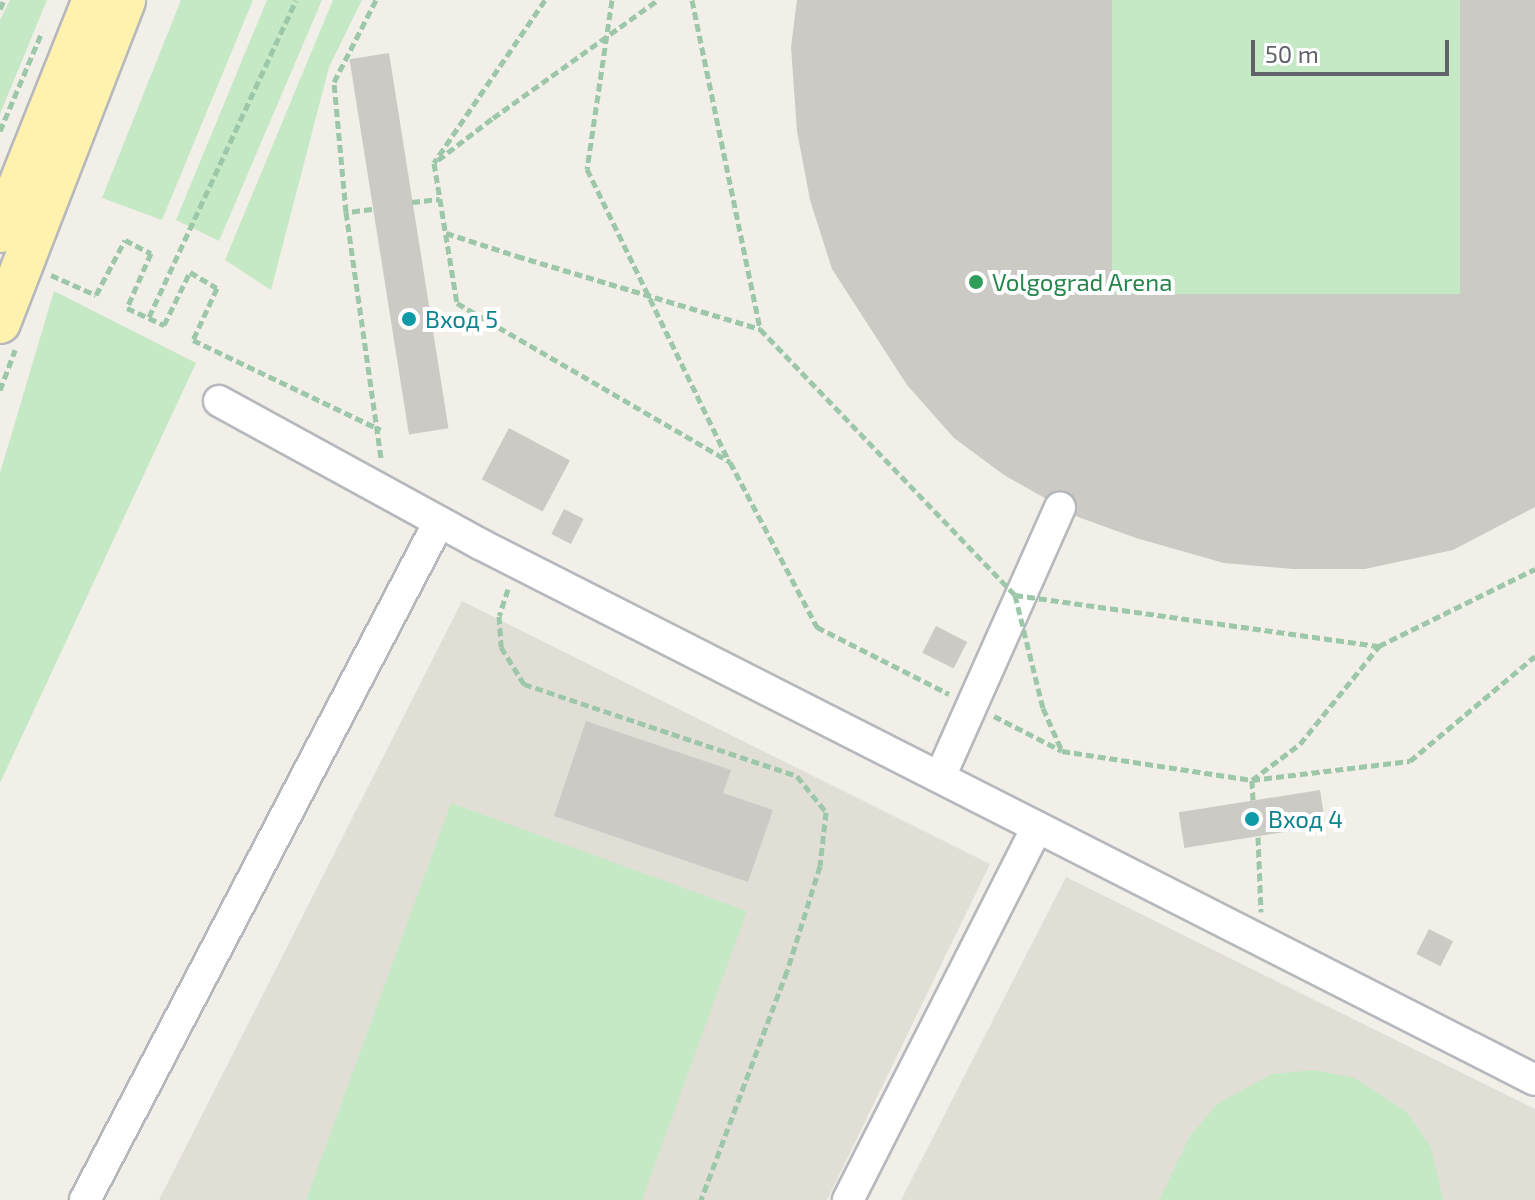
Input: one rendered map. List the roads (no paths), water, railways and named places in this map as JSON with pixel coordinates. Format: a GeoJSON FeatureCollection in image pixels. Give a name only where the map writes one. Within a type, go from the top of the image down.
{"type":"FeatureCollection","features":[{"type":"Feature","properties":{"kind":"main road"},"geometry":{"type":"LineString","coordinates":[[0,232],[93,0]]}},
{"type":"Feature","properties":{"kind":"main road"},"geometry":{"type":"LineString","coordinates":[[0,323],[125,0]]}},
{"type":"Feature","properties":{"kind":"street"},"geometry":{"type":"LineString","coordinates":[[219,401],[480,544],[1535,1080]]}},
{"type":"Feature","properties":{"kind":"street"},"geometry":{"type":"LineString","coordinates":[[940,777],[1060,507]]}},
{"type":"Feature","properties":{"kind":"street"},"geometry":{"type":"LineString","coordinates":[[85,1200],[439,522]]}},
{"type":"Feature","properties":{"kind":"street"},"geometry":{"type":"LineString","coordinates":[[848,1200],[1037,827]]}},
{"type":"Feature","properties":{"kind":"place","name":"Volgograd Arena"},"geometry":{"type":"Point","coordinates":[976,282]}},
{"type":"Feature","properties":{"kind":"place","name":"Вход 5"},"geometry":{"type":"Point","coordinates":[409,319]}},
{"type":"Feature","properties":{"kind":"place","name":"Вход 4"},"geometry":{"type":"Point","coordinates":[1252,819]}}]}
